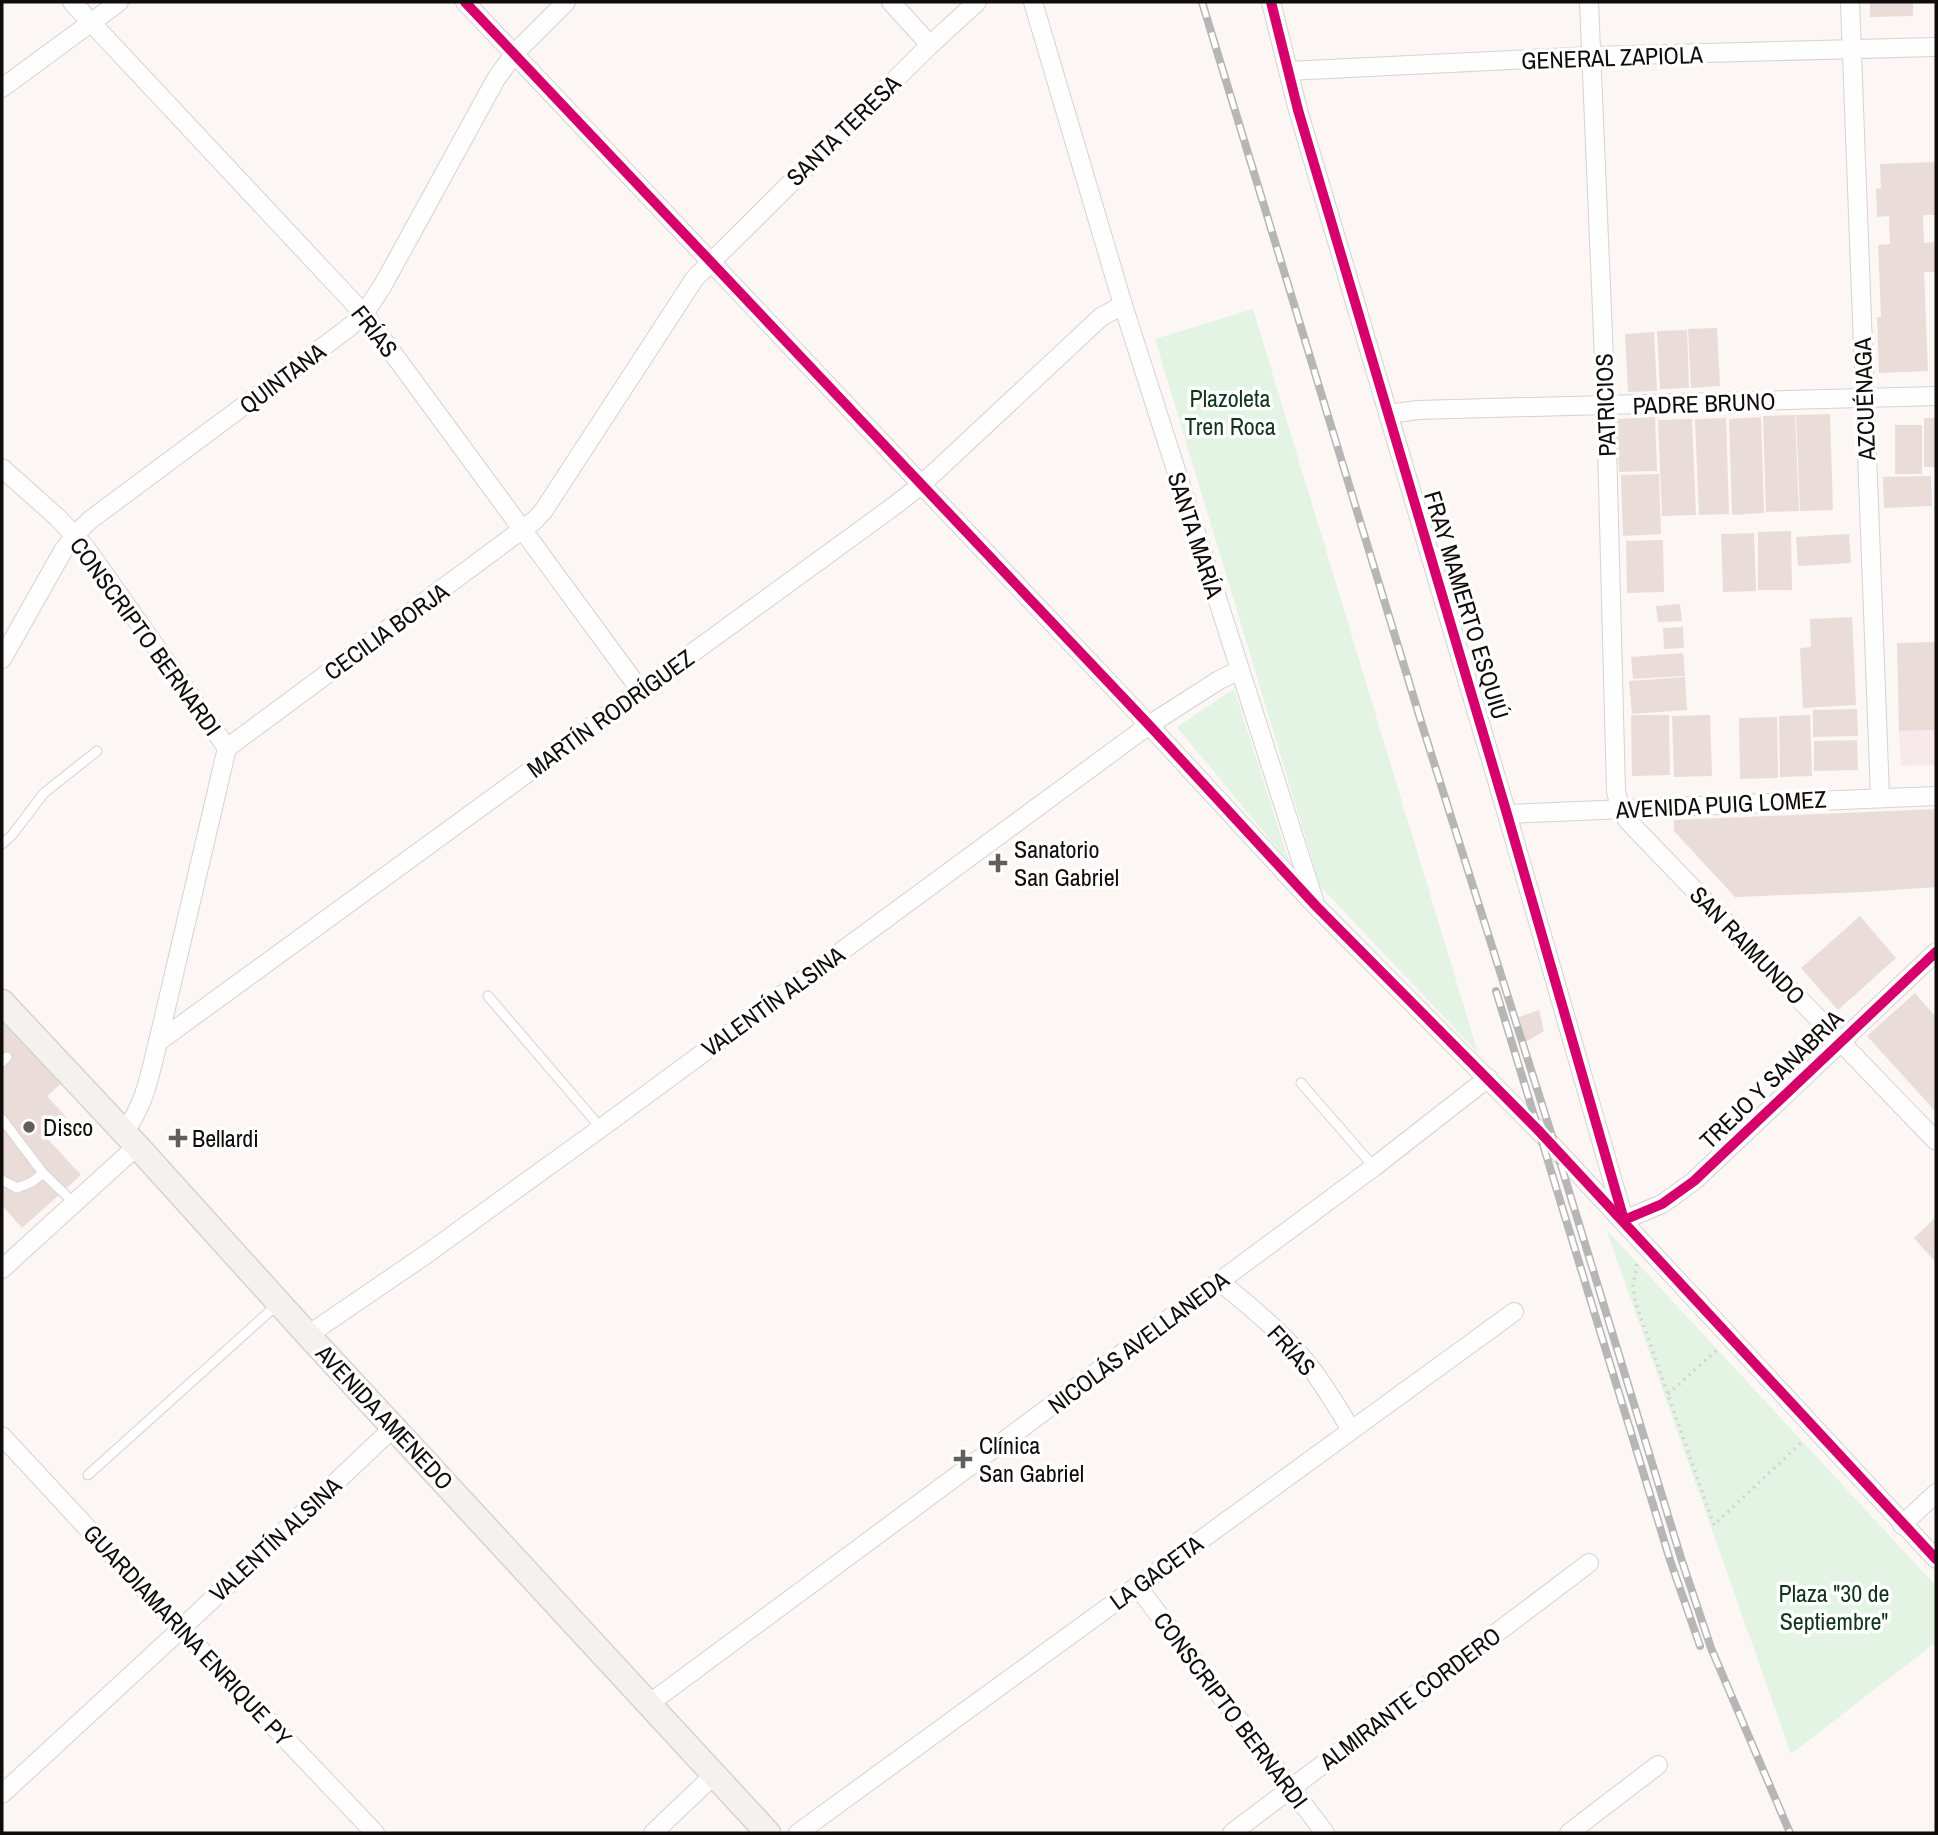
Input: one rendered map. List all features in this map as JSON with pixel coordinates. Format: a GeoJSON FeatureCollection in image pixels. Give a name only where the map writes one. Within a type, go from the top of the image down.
{"type":"FeatureCollection","features":[{"type":"Feature","properties":{"kind":"street","name":"FRÍAS"},"geometry":{"type":"LineString","coordinates":[[72,2],[364,314],[641,691]]}},
{"type":"Feature","properties":{"kind":"street"},"geometry":{"type":"LineString","coordinates":[[2,88],[119,2]]}},
{"type":"Feature","properties":{"kind":"street"},"geometry":{"type":"LineString","coordinates":[[465,2],[711,260],[1316,906],[1488,1078],[1623,1220],[1936,1559]]}},
{"type":"Feature","properties":{"kind":"street","name":"QUINTANA"},"geometry":{"type":"LineString","coordinates":[[2,659],[63,551],[90,520],[347,330],[364,314],[383,285],[496,79],[514,54],[566,2]]}},
{"type":"Feature","properties":{"kind":"street"},"geometry":{"type":"LineString","coordinates":[[891,2],[930,45]]}},
{"type":"Feature","properties":{"kind":"street","name":"SANTA TERESA"},"geometry":{"type":"LineString","coordinates":[[711,260],[977,2]]}},
{"type":"Feature","properties":{"kind":"street","name":"SANTA MARÍA"},"geometry":{"type":"LineString","coordinates":[[1033,2],[1123,304],[1316,906]]}},
{"type":"Feature","properties":{"kind":"street","name":"FRAY MAMERTO ESQUIÚ"},"geometry":{"type":"LineString","coordinates":[[1271,2],[1288,71],[1507,814],[1623,1220]]}},
{"type":"Feature","properties":{"kind":"street","name":"PATRICIOS"},"geometry":{"type":"LineString","coordinates":[[1589,2],[1606,406],[1616,791],[1620,808]]}},
{"type":"Feature","properties":{"kind":"street","name":"AZCUÉNAGA"},"geometry":{"type":"LineString","coordinates":[[1850,2],[1880,797]]}},
{"type":"Feature","properties":{"kind":"street","name":"GENERAL ZAPIOLA"},"geometry":{"type":"LineString","coordinates":[[1288,71],[1591,57],[1936,47]]}},
{"type":"Feature","properties":{"kind":"street","name":"CECILIA BORJA"},"geometry":{"type":"LineString","coordinates":[[227,748],[524,529],[544,510],[695,278],[711,260]]}},
{"type":"Feature","properties":{"kind":"street","name":"MARTÍN RODRÍGUEZ"},"geometry":{"type":"LineString","coordinates":[[158,1042],[920,485],[1101,317],[1123,304]]}},
{"type":"Feature","properties":{"kind":"street","name":"PADRE BRUNO"},"geometry":{"type":"LineString","coordinates":[[1388,414],[1418,410],[1936,396]]}},
{"type":"Feature","properties":{"kind":"street","name":"CONSCRIPTO BERNARDI"},"geometry":{"type":"LineString","coordinates":[[2,468],[75,535],[227,748]]}},
{"type":"Feature","properties":{"kind":"street","name":"VALENTÍN ALSINA"},"geometry":{"type":"LineString","coordinates":[[308,1335],[428,1253],[601,1128],[1149,726],[1219,680],[1240,670]]}},
{"type":"Feature","properties":{"kind":"street"},"geometry":{"type":"LineString","coordinates":[[2,1269],[74,1203],[130,1139],[158,1042],[227,748]]}},
{"type":"Feature","properties":{"kind":"street","name":"AVENIDA PUIG LOMEZ"},"geometry":{"type":"LineString","coordinates":[[1507,814],[1936,796]]}},
{"type":"Feature","properties":{"kind":"street","name":"SAN RAIMUNDO"},"geometry":{"type":"LineString","coordinates":[[1620,808],[1628,821],[1936,1141]]}},
{"type":"Feature","properties":{"kind":"street","name":"TREJO Y SANABRIA"},"geometry":{"type":"LineString","coordinates":[[1623,1220],[1662,1204],[1694,1181],[1936,952]]}},
{"type":"Feature","properties":{"kind":"street","name":"AVENIDA AMENEDO"},"geometry":{"type":"LineString","coordinates":[[2,1002],[768,1833]]}},
{"type":"Feature","properties":{"kind":"street","name":"NICOLÁS AVELLANEDA"},"geometry":{"type":"LineString","coordinates":[[650,1703],[1374,1167],[1488,1078]]}},
{"type":"Feature","properties":{"kind":"street","name":"FRÍAS"},"geometry":{"type":"LineString","coordinates":[[1219,1281],[1274,1328],[1309,1366],[1351,1430]]}},
{"type":"Feature","properties":{"kind":"street","name":"LA GACETA"},"geometry":{"type":"LineString","coordinates":[[797,1833],[1514,1312]]}},
{"type":"Feature","properties":{"kind":"street","name":"VALENTÍN ALSINA"},"geometry":{"type":"LineString","coordinates":[[2,1794],[394,1427]]}},
{"type":"Feature","properties":{"kind":"street","name":"GUARDIAMARINA ENRIQUE PY"},"geometry":{"type":"LineString","coordinates":[[2,1436],[375,1833]]}},
{"type":"Feature","properties":{"kind":"street"},"geometry":{"type":"LineString","coordinates":[[1902,1525],[1936,1493]]}},
{"type":"Feature","properties":{"kind":"street","name":"ALMIRANTE CORDERO"},"geometry":{"type":"LineString","coordinates":[[1232,1833],[1589,1563]]}},
{"type":"Feature","properties":{"kind":"street","name":"CONSCRIPTO BERNARDI"},"geometry":{"type":"LineString","coordinates":[[1137,1586],[1325,1833]]}},
{"type":"Feature","properties":{"kind":"street"},"geometry":{"type":"LineString","coordinates":[[1569,1833],[1658,1765]]}},
{"type":"Feature","properties":{"kind":"street"},"geometry":{"type":"LineString","coordinates":[[653,1833],[715,1774]]}},
{"type":"Feature","properties":{"kind":"lane"},"geometry":{"type":"LineString","coordinates":[[2,844],[44,793],[97,751]]}},
{"type":"Feature","properties":{"kind":"lane"},"geometry":{"type":"LineString","coordinates":[[488,996],[601,1128]]}},
{"type":"Feature","properties":{"kind":"lane"},"geometry":{"type":"LineString","coordinates":[[1301,1083],[1374,1167]]}},
{"type":"Feature","properties":{"kind":"lane"},"geometry":{"type":"LineString","coordinates":[[2,1119],[43,1173],[74,1203]]}},
{"type":"Feature","properties":{"kind":"lane"},"geometry":{"type":"LineString","coordinates":[[2,1180],[17,1188],[32,1182],[43,1173]]}},
{"type":"Feature","properties":{"kind":"lane"},"geometry":{"type":"LineString","coordinates":[[88,1475],[279,1302]]}},
{"type":"Feature","properties":{"kind":"path"},"geometry":{"type":"LineString","coordinates":[[1650,1249],[1635,1267],[1635,1301],[1714,1525],[1815,1429]]}},
{"type":"Feature","properties":{"kind":"path"},"geometry":{"type":"LineString","coordinates":[[1668,1394],[1731,1337]]}},
{"type":"Feature","properties":{"kind":"shaded area"},"geometry":{"type":"Polygon","coordinates":[[[1936,730],[1936,765],[1901,766],[1899,731],[1936,730]]]}},
{"type":"Feature","properties":{"kind":"green space","name":"Plazoleta Tren Roca"},"geometry":{"type":"Polygon","coordinates":[[[1253,309],[1478,1053],[1320,886],[1155,339],[1253,309]]]}},
{"type":"Feature","properties":{"kind":"green space"},"geometry":{"type":"Polygon","coordinates":[[[1234,689],[1290,864],[1177,727],[1234,689]]]}},
{"type":"Feature","properties":{"kind":"green space","name":"Plaza \"30 de Septiembre\""},"geometry":{"type":"Polygon","coordinates":[[[1606,1229],[1936,1586],[1936,1642],[1791,1754],[1606,1229]]]}},
{"type":"Feature","properties":{"kind":"building"},"geometry":{"type":"Polygon","coordinates":[[[1870,2],[1913,2],[1913,16],[1870,17],[1870,2]]]}},
{"type":"Feature","properties":{"kind":"building"},"geometry":{"type":"Polygon","coordinates":[[[1936,162],[1936,215],[1923,215],[1924,243],[1936,242],[1936,272],[1924,272],[1928,371],[1879,373],[1877,317],[1881,317],[1878,245],[1890,244],[1889,216],[1877,217],[1876,189],[1881,188],[1880,164],[1936,162]]]}},
{"type":"Feature","properties":{"kind":"building"},"geometry":{"type":"Polygon","coordinates":[[[1717,328],[1720,386],[1691,388],[1688,329],[1717,328]]]}},
{"type":"Feature","properties":{"kind":"building"},"geometry":{"type":"Polygon","coordinates":[[[1687,330],[1689,388],[1660,389],[1657,331],[1687,330]]]}},
{"type":"Feature","properties":{"kind":"building"},"geometry":{"type":"Polygon","coordinates":[[[1654,332],[1657,391],[1628,392],[1625,334],[1654,332]]]}},
{"type":"Feature","properties":{"kind":"building"},"geometry":{"type":"Polygon","coordinates":[[[1830,414],[1833,510],[1800,511],[1796,415],[1830,414]]]}},
{"type":"Feature","properties":{"kind":"building"},"geometry":{"type":"Polygon","coordinates":[[[1795,415],[1799,511],[1766,512],[1763,416],[1795,415]]]}},
{"type":"Feature","properties":{"kind":"building"},"geometry":{"type":"Polygon","coordinates":[[[1655,417],[1657,471],[1619,472],[1617,419],[1655,417]]]}},
{"type":"Feature","properties":{"kind":"building"},"geometry":{"type":"Polygon","coordinates":[[[1761,417],[1764,513],[1732,515],[1729,419],[1761,417]]]}},
{"type":"Feature","properties":{"kind":"building"},"geometry":{"type":"Polygon","coordinates":[[[1726,418],[1729,514],[1699,515],[1695,419],[1726,418]]]}},
{"type":"Feature","properties":{"kind":"building"},"geometry":{"type":"Polygon","coordinates":[[[1924,418],[1936,418],[1936,467],[1924,467],[1924,418]]]}},
{"type":"Feature","properties":{"kind":"building"},"geometry":{"type":"Polygon","coordinates":[[[1692,419],[1696,515],[1662,516],[1658,420],[1692,419]]]}},
{"type":"Feature","properties":{"kind":"building"},"geometry":{"type":"Polygon","coordinates":[[[1895,425],[1922,425],[1922,474],[1895,474],[1895,425]]]}},
{"type":"Feature","properties":{"kind":"building"},"geometry":{"type":"Polygon","coordinates":[[[1659,474],[1661,534],[1623,536],[1621,475],[1659,474]]]}},
{"type":"Feature","properties":{"kind":"building"},"geometry":{"type":"Polygon","coordinates":[[[1931,476],[1932,506],[1884,508],[1883,477],[1931,476]]]}},
{"type":"Feature","properties":{"kind":"building"},"geometry":{"type":"Polygon","coordinates":[[[1791,531],[1792,590],[1758,590],[1758,532],[1791,531]]]}},
{"type":"Feature","properties":{"kind":"building"},"geometry":{"type":"Polygon","coordinates":[[[1754,533],[1756,591],[1723,592],[1721,534],[1754,533]]]}},
{"type":"Feature","properties":{"kind":"building"},"geometry":{"type":"Polygon","coordinates":[[[1849,534],[1851,563],[1798,566],[1796,537],[1849,534]]]}},
{"type":"Feature","properties":{"kind":"building"},"geometry":{"type":"Polygon","coordinates":[[[1663,540],[1664,592],[1627,593],[1626,541],[1663,540]]]}},
{"type":"Feature","properties":{"kind":"building"},"geometry":{"type":"Polygon","coordinates":[[[1680,604],[1682,621],[1658,622],[1656,606],[1680,604]]]}},
{"type":"Feature","properties":{"kind":"building"},"geometry":{"type":"Polygon","coordinates":[[[1852,617],[1856,705],[1803,708],[1800,648],[1811,647],[1810,619],[1852,617]]]}},
{"type":"Feature","properties":{"kind":"building"},"geometry":{"type":"Polygon","coordinates":[[[1683,627],[1684,648],[1664,649],[1663,628],[1683,627]]]}},
{"type":"Feature","properties":{"kind":"building"},"geometry":{"type":"Polygon","coordinates":[[[1936,642],[1936,730],[1899,731],[1897,643],[1936,642]]]}},
{"type":"Feature","properties":{"kind":"building"},"geometry":{"type":"Polygon","coordinates":[[[1683,653],[1685,676],[1633,679],[1631,657],[1683,653]]]}},
{"type":"Feature","properties":{"kind":"building"},"geometry":{"type":"Polygon","coordinates":[[[1685,677],[1687,710],[1632,714],[1629,681],[1685,677]]]}},
{"type":"Feature","properties":{"kind":"building"},"geometry":{"type":"Polygon","coordinates":[[[1857,709],[1858,736],[1813,737],[1813,710],[1857,709]]]}},
{"type":"Feature","properties":{"kind":"building"},"geometry":{"type":"Polygon","coordinates":[[[1631,715],[1669,715],[1670,775],[1632,776],[1631,715]]]}},
{"type":"Feature","properties":{"kind":"building"},"geometry":{"type":"Polygon","coordinates":[[[1710,715],[1712,776],[1674,777],[1672,716],[1710,715]]]}},
{"type":"Feature","properties":{"kind":"building"},"geometry":{"type":"Polygon","coordinates":[[[1810,715],[1812,776],[1780,777],[1779,716],[1810,715]]]}},
{"type":"Feature","properties":{"kind":"building"},"geometry":{"type":"Polygon","coordinates":[[[1777,717],[1778,778],[1740,779],[1739,718],[1777,717]]]}},
{"type":"Feature","properties":{"kind":"building"},"geometry":{"type":"Polygon","coordinates":[[[1857,740],[1858,770],[1814,771],[1814,741],[1857,740]]]}},
{"type":"Feature","properties":{"kind":"building"},"geometry":{"type":"Polygon","coordinates":[[[1936,809],[1936,887],[1735,897],[1674,831],[1674,820],[1936,809]]]}},
{"type":"Feature","properties":{"kind":"building"},"geometry":{"type":"Polygon","coordinates":[[[1860,916],[1896,958],[1838,1010],[1801,968],[1860,916]]]}},
{"type":"Feature","properties":{"kind":"building"},"geometry":{"type":"Polygon","coordinates":[[[1915,993],[1936,1017],[1936,1112],[1867,1036],[1915,993]]]}},
{"type":"Feature","properties":{"kind":"building"},"geometry":{"type":"Polygon","coordinates":[[[1539,1010],[1544,1031],[1526,1042],[1519,1017],[1539,1010]]]}},
{"type":"Feature","properties":{"kind":"building","name":"Disco"},"geometry":{"type":"Polygon","coordinates":[[[2,1015],[63,1082],[47,1096],[66,1117],[45,1136],[81,1175],[22,1228],[2,1205],[2,1015]]]}},
{"type":"Feature","properties":{"kind":"building"},"geometry":{"type":"Polygon","coordinates":[[[1936,1217],[1936,1263],[1914,1238],[1936,1217]]]}},
{"type":"Feature","properties":{"kind":"railway"},"geometry":{"type":"LineString","coordinates":[[1202,2],[1423,728],[1557,1152],[1681,1558],[1711,1648],[1790,1833]]}},
{"type":"Feature","properties":{"kind":"railway"},"geometry":{"type":"LineString","coordinates":[[1496,991],[1670,1560],[1700,1646]]}},
{"type":"Feature","properties":{"kind":"cycle path"},"geometry":{"type":"LineString","coordinates":[[465,2],[1149,725],[1316,906],[1538,1130],[1936,1559]]}},
{"type":"Feature","properties":{"kind":"cycle path"},"geometry":{"type":"LineString","coordinates":[[1271,2],[1298,110],[1507,814],[1624,1220],[1662,1204],[1694,1181],[1936,952]]}},
{"type":"Feature","properties":{"kind":"place","name":"Sanatorio San Gabriel"},"geometry":{"type":"Point","coordinates":[998,863]}},
{"type":"Feature","properties":{"kind":"place","name":"Disco"},"geometry":{"type":"Point","coordinates":[29,1127]}},
{"type":"Feature","properties":{"kind":"place","name":"Bellardi"},"geometry":{"type":"Point","coordinates":[178,1138]}},
{"type":"Feature","properties":{"kind":"place","name":"Clínica San Gabriel"},"geometry":{"type":"Point","coordinates":[963,1459]}}]}
